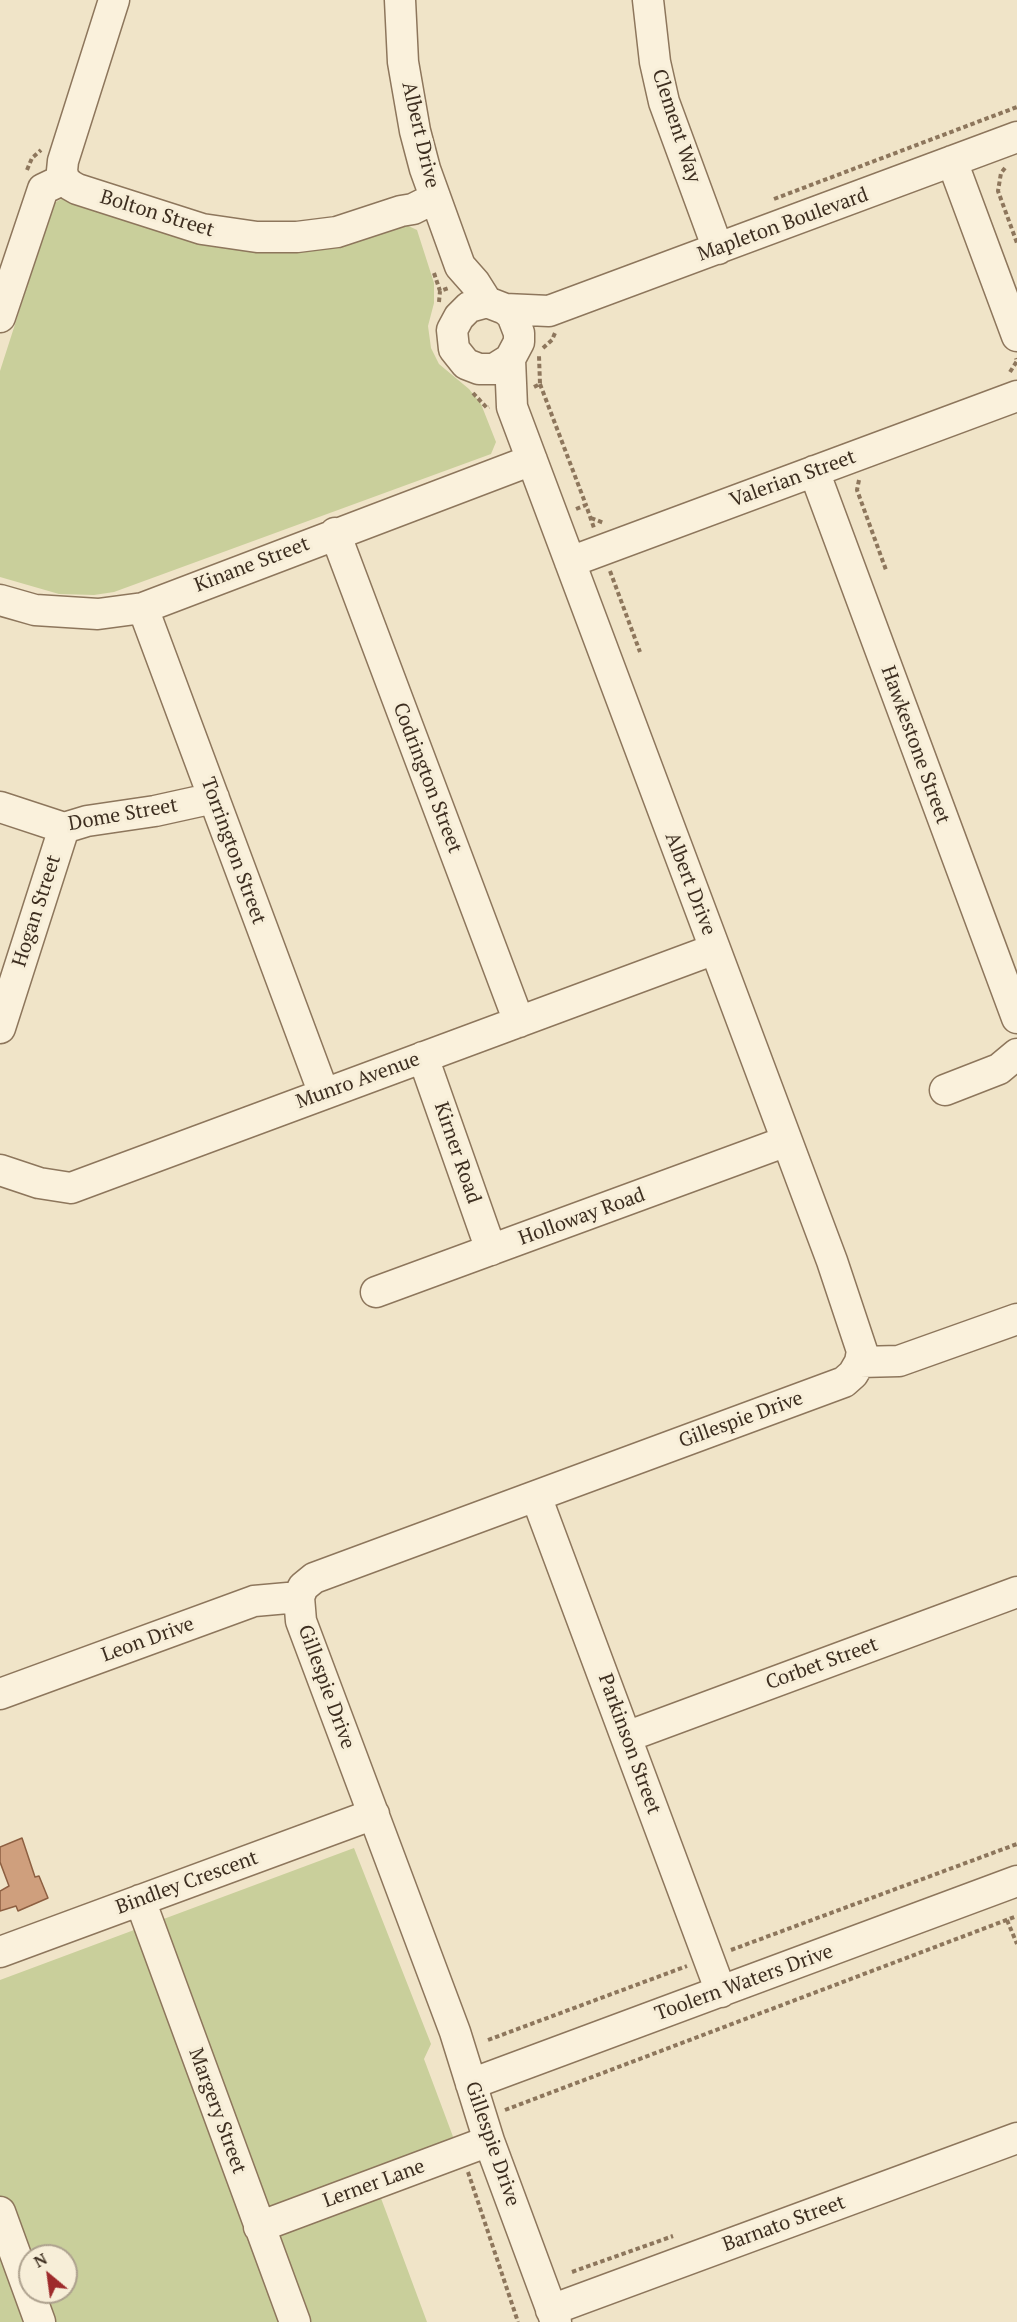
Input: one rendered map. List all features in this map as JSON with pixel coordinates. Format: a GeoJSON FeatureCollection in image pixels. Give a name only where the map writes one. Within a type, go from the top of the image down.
{"type":"FeatureCollection","features":[{"type":"Feature","properties":{"kind":"street"},"geometry":{"type":"LineString","coordinates":[[0,317],[43,189],[64,179],[63,161],[114,0]]}},
{"type":"Feature","properties":{"kind":"street","name":"Albert Drive"},"geometry":{"type":"LineString","coordinates":[[400,0],[403,62],[415,131],[435,198],[460,266],[459,317]]}},
{"type":"Feature","properties":{"kind":"street","name":"Clement Way"},"geometry":{"type":"LineString","coordinates":[[648,0],[655,62],[664,102],[718,249]]}},
{"type":"Feature","properties":{"kind":"street","name":"Mapleton Boulevard"},"geometry":{"type":"LineString","coordinates":[[515,351],[541,322],[551,322],[718,249],[1017,137]]}},
{"type":"Feature","properties":{"kind":"street"},"geometry":{"type":"LineString","coordinates":[[952,161],[1015,343]]}},
{"type":"Feature","properties":{"kind":"street","name":"Bolton Street"},"geometry":{"type":"LineString","coordinates":[[64,179],[77,189],[193,226],[221,233],[257,237],[297,237],[337,231],[413,209],[435,198]]}},
{"type":"Feature","properties":{"kind":"street","name":"Albert Drive"},"geometry":{"type":"LineString","coordinates":[[460,266],[496,305]]}},
{"type":"Feature","properties":{"kind":"street"},"geometry":{"type":"LineString","coordinates":[[496,305],[517,324],[515,351],[494,369],[479,369],[466,364],[454,349],[452,330],[459,317],[469,307],[496,305]]}},
{"type":"Feature","properties":{"kind":"street","name":"Mapleton Boulevard"},"geometry":{"type":"LineString","coordinates":[[496,305],[551,322]]}},
{"type":"Feature","properties":{"kind":"street","name":"Albert Drive"},"geometry":{"type":"LineString","coordinates":[[512,407],[515,351]]}},
{"type":"Feature","properties":{"kind":"street","name":"Albert Drive"},"geometry":{"type":"LineString","coordinates":[[479,369],[512,407],[787,1141],[859,1339],[862,1350],[860,1362]]}},
{"type":"Feature","properties":{"kind":"street","name":"Valerian Street"},"geometry":{"type":"LineString","coordinates":[[570,562],[814,471],[1013,379]]}},
{"type":"Feature","properties":{"kind":"street","name":"Kinane Street"},"geometry":{"type":"LineString","coordinates":[[0,600],[35,610],[98,614],[143,608],[335,533],[532,460]]}},
{"type":"Feature","properties":{"kind":"street","name":"Hawkestone Street"},"geometry":{"type":"LineString","coordinates":[[814,471],[1017,1018]]}},
{"type":"Feature","properties":{"kind":"street","name":"Codrington Street"},"geometry":{"type":"LineString","coordinates":[[335,533],[519,1022]]}},
{"type":"Feature","properties":{"kind":"street","name":"Torrington Street"},"geometry":{"type":"LineString","coordinates":[[143,608],[324,1094]]}},
{"type":"Feature","properties":{"kind":"street","name":"Dome Street"},"geometry":{"type":"LineString","coordinates":[[0,807],[64,828],[87,821],[155,811],[213,798]]}},
{"type":"Feature","properties":{"kind":"street","name":"Hogan Street"},"geometry":{"type":"LineString","coordinates":[[0,1028],[64,828]]}},
{"type":"Feature","properties":{"kind":"street","name":"Munro Avenue"},"geometry":{"type":"LineString","coordinates":[[0,1170],[39,1184],[71,1188],[715,949]]}},
{"type":"Feature","properties":{"kind":"street"},"geometry":{"type":"LineString","coordinates":[[945,1090],[999,1069],[1017,1054]]}},
{"type":"Feature","properties":{"kind":"street","name":"Kirner Road"},"geometry":{"type":"LineString","coordinates":[[423,1057],[492,1250]]}},
{"type":"Feature","properties":{"kind":"street","name":"Holloway Road"},"geometry":{"type":"LineString","coordinates":[[376,1292],[787,1141]]}},
{"type":"Feature","properties":{"kind":"street"},"geometry":{"type":"LineString","coordinates":[[860,1362],[899,1361],[1017,1319]]}},
{"type":"Feature","properties":{"kind":"street","name":"Gillespie Drive"},"geometry":{"type":"LineString","coordinates":[[553,2316],[485,2130],[455,2032],[301,1621],[299,1597],[303,1587],[314,1578],[844,1382],[853,1374],[860,1362]]}},
{"type":"Feature","properties":{"kind":"street","name":"Parkinson Street"},"geometry":{"type":"LineString","coordinates":[[536,1496],[722,1992]]}},
{"type":"Feature","properties":{"kind":"street","name":"Corbet Street"},"geometry":{"type":"LineString","coordinates":[[626,1737],[1017,1592]]}},
{"type":"Feature","properties":{"kind":"street","name":"Leon Drive"},"geometry":{"type":"LineString","coordinates":[[0,1695],[254,1601],[299,1597]]}},
{"type":"Feature","properties":{"kind":"street","name":"Bindley Crescent"},"geometry":{"type":"LineString","coordinates":[[0,1952],[374,1814]]}},
{"type":"Feature","properties":{"kind":"street","name":"Toolern Waters Drive"},"geometry":{"type":"LineString","coordinates":[[471,2084],[1017,1881]]}},
{"type":"Feature","properties":{"kind":"street","name":"Margery Street"},"geometry":{"type":"LineString","coordinates":[[140,1900],[295,2322]]}},
{"type":"Feature","properties":{"kind":"street","name":"Lerner Lane"},"geometry":{"type":"LineString","coordinates":[[259,2227],[461,2152],[485,2130]]}},
{"type":"Feature","properties":{"kind":"street","name":"Barnato Street"},"geometry":{"type":"LineString","coordinates":[[553,2316],[1017,2138]]}},
{"type":"Feature","properties":{"kind":"street"},"geometry":{"type":"LineString","coordinates":[[0,2212],[40,2322]]}},
{"type":"Feature","properties":{"kind":"path"},"geometry":{"type":"LineString","coordinates":[[773,199],[1017,107]]}},
{"type":"Feature","properties":{"kind":"path"},"geometry":{"type":"LineString","coordinates":[[1001,173],[998,190],[1017,243]]}},
{"type":"Feature","properties":{"kind":"path"},"geometry":{"type":"LineString","coordinates":[[1013,379],[1017,361],[1015,343]]}},
{"type":"Feature","properties":{"kind":"path"},"geometry":{"type":"LineString","coordinates":[[1013,379],[1017,371]]}},
{"type":"Feature","properties":{"kind":"path"},"geometry":{"type":"LineString","coordinates":[[540,384],[586,505]]}},
{"type":"Feature","properties":{"kind":"path"},"geometry":{"type":"LineString","coordinates":[[861,476],[857,490],[886,570]]}},
{"type":"Feature","properties":{"kind":"path"},"geometry":{"type":"LineString","coordinates":[[591,518],[605,524]]}},
{"type":"Feature","properties":{"kind":"path"},"geometry":{"type":"LineString","coordinates":[[612,576],[619,569]]}},
{"type":"Feature","properties":{"kind":"path"},"geometry":{"type":"LineString","coordinates":[[488,2040],[1017,1844]]}},
{"type":"Feature","properties":{"kind":"path"},"geometry":{"type":"LineString","coordinates":[[485,2130],[1017,1916]]}},
{"type":"Feature","properties":{"kind":"path"},"geometry":{"type":"LineString","coordinates":[[1007,1920],[1017,1944]]}},
{"type":"Feature","properties":{"kind":"path"},"geometry":{"type":"LineString","coordinates":[[461,2152],[518,2322]]}},
{"type":"Feature","properties":{"kind":"green space"},"geometry":{"type":"Polygon","coordinates":[[[65,197],[178,233],[400,222],[417,230],[434,283],[434,303],[428,326],[431,348],[439,364],[469,389],[481,404],[496,442],[491,454],[114,592],[94,595],[59,594],[0,577],[0,371],[54,203],[65,197]]]}},
{"type":"Feature","properties":{"kind":"green space"},"geometry":{"type":"Polygon","coordinates":[[[354,1848],[431,2044],[424,2059],[455,2142],[372,2174],[427,2322],[0,2322],[0,1980],[354,1848]]]}},
{"type":"Feature","properties":{"kind":"building"},"geometry":{"type":"Polygon","coordinates":[[[22,1838],[35,1877],[39,1876],[48,1898],[18,1911],[16,1906],[0,1911],[0,1891],[9,1886],[0,1862],[0,1847],[22,1838]]]}}]}
